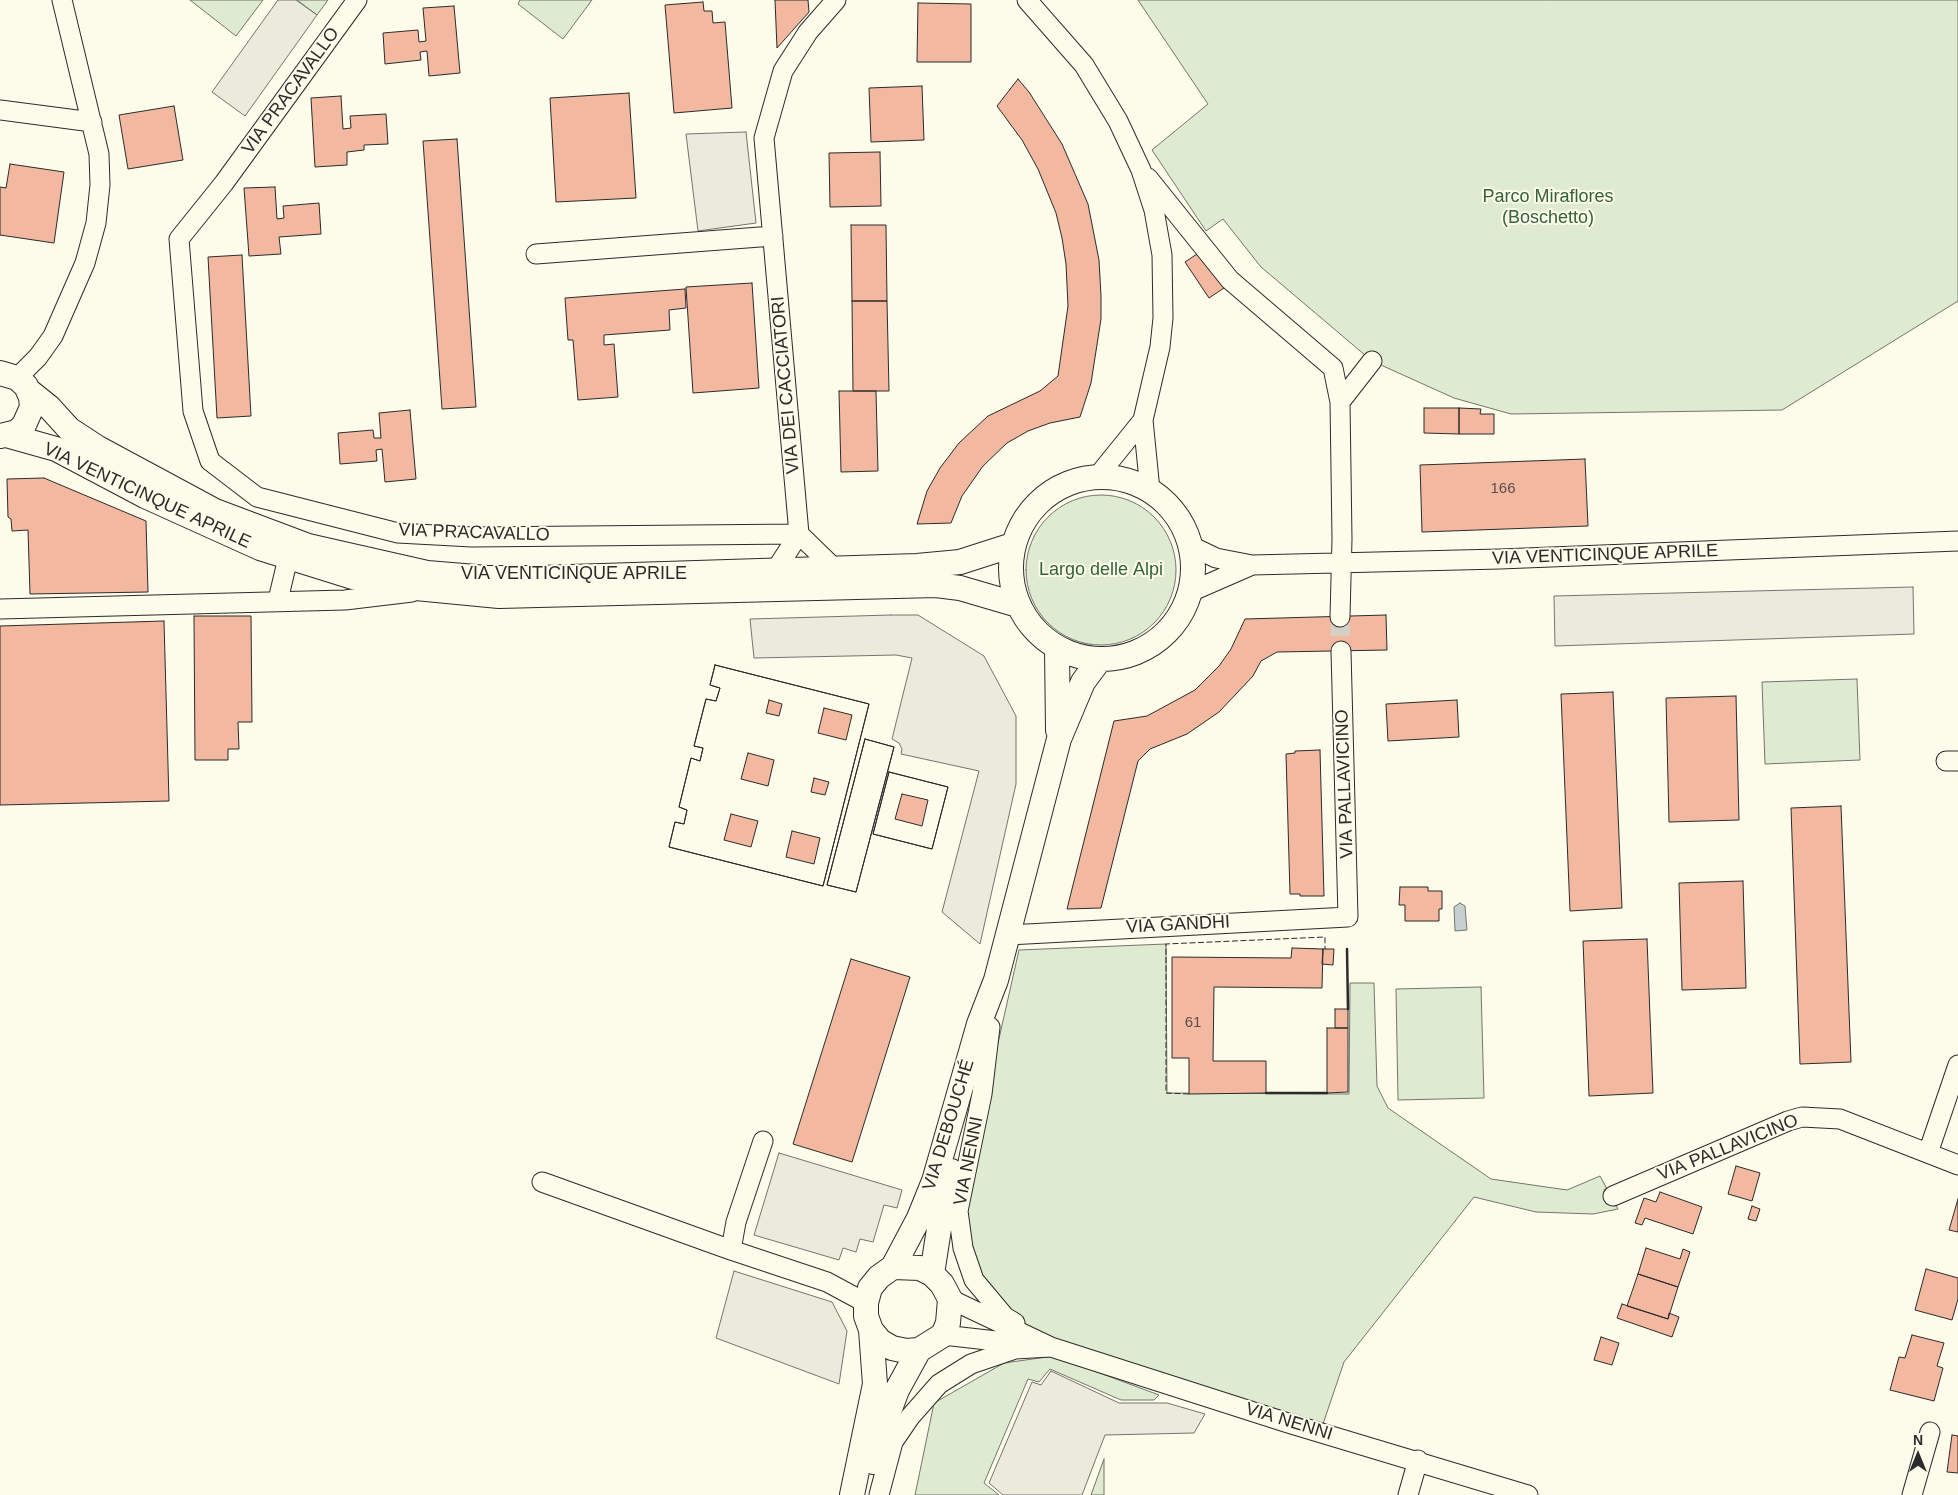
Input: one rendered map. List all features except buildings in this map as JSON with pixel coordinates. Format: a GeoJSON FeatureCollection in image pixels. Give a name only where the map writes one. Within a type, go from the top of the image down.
{"type":"FeatureCollection","features":[{"type":"Feature","properties":{"kind":"main road"},"geometry":{"type":"LineString","coordinates":[[2,436],[17,432],[30,417],[32,407],[15,381]]}},
{"type":"Feature","properties":{"kind":"main road","name":"VIA VENTICINQUE APRILE"},"geometry":{"type":"LineString","coordinates":[[15,381],[49,407],[69,429],[98,448],[215,511],[286,539],[342,555],[427,573],[488,578],[835,569],[960,562],[1013,545]]}},
{"type":"Feature","properties":{"kind":"main road","name":"VIA VENTICINQUE APRILE"},"geometry":{"type":"LineString","coordinates":[[2,436],[56,449],[145,496],[229,536],[288,558],[353,577],[428,590],[499,596],[936,585],[960,588],[1018,605]]}},
{"type":"Feature","properties":{"kind":"main road"},"geometry":{"type":"LineString","coordinates":[[1097,477],[1125,480],[1150,490],[1173,510],[1188,536],[1193,566],[1190,592],[1176,621],[1155,642],[1129,655],[1100,660],[1070,656],[1057,649],[1031,626],[1018,605],[1010,578],[1013,545],[1023,521],[1042,498],[1068,483],[1097,477]]}},
{"type":"Feature","properties":{"kind":"main road","name":"VIA DEBOUCHÉ"},"geometry":{"type":"LineString","coordinates":[[1057,649],[1058,739]]}},
{"type":"Feature","properties":{"kind":"main road","name":"VIA DEBOUCHÉ"},"geometry":{"type":"LineString","coordinates":[[870,1293],[893,1268],[919,1218],[934,1181],[979,1024],[996,980],[1058,739],[1083,682],[1100,660]]}},
{"type":"Feature","properties":{"kind":"main road","name":"VIA DEBOUCHÉ"},"geometry":{"type":"LineString","coordinates":[[932,1274],[945,1190],[990,1026],[996,980]]}},
{"type":"Feature","properties":{"kind":"main road"},"geometry":{"type":"LineString","coordinates":[[871,1330],[880,1341],[892,1348],[906,1351],[919,1350],[943,1335],[948,1323],[950,1299],[942,1284],[932,1274],[920,1268],[893,1268]]}},
{"type":"Feature","properties":{"kind":"main road"},"geometry":{"type":"LineString","coordinates":[[852,1495],[875,1384],[871,1330],[866,1316],[870,1293]]}},
{"type":"Feature","properties":{"kind":"main road"},"geometry":{"type":"LineString","coordinates":[[866,1495],[881,1433],[897,1390],[919,1350]]}},
{"type":"Feature","properties":{"kind":"street"},"geometry":{"type":"LineString","coordinates":[[15,381],[38,357],[53,336],[85,263],[96,223],[100,185],[99,154],[62,0]]}},
{"type":"Feature","properties":{"kind":"street","name":"VIA PRACAVALLO"},"geometry":{"type":"LineString","coordinates":[[357,0],[224,183],[179,239],[194,411],[210,461],[257,497],[398,533],[472,537],[800,534]]}},
{"type":"Feature","properties":{"kind":"street","name":"VIA DEI CACCIATORI"},"geometry":{"type":"LineString","coordinates":[[800,534],[764,138],[783,71],[808,32],[836,0]]}},
{"type":"Feature","properties":{"kind":"street"},"geometry":{"type":"LineString","coordinates":[[1026,0],[1084,65],[1118,121],[1141,170],[1154,210],[1162,255],[1163,318],[1160,347],[1143,420],[1150,490]]}},
{"type":"Feature","properties":{"kind":"street"},"geometry":{"type":"LineString","coordinates":[[0,110],[92,122]]}},
{"type":"Feature","properties":{"kind":"street"},"geometry":{"type":"LineString","coordinates":[[1141,170],[1230,280],[1334,368],[1340,402],[1340,617]]}},
{"type":"Feature","properties":{"kind":"street"},"geometry":{"type":"LineString","coordinates":[[536,254],[773,236]]}},
{"type":"Feature","properties":{"kind":"street"},"geometry":{"type":"LineString","coordinates":[[1340,402],[1372,360]]}},
{"type":"Feature","properties":{"kind":"street"},"geometry":{"type":"LineString","coordinates":[[1097,477],[1143,420]]}},
{"type":"Feature","properties":{"kind":"street"},"geometry":{"type":"LineString","coordinates":[[775,571],[800,534],[835,569]]}},
{"type":"Feature","properties":{"kind":"street","name":"VIA VENTICINQUE APRILE"},"geometry":{"type":"LineString","coordinates":[[1190,545],[1216,558],[1252,565],[1626,555],[1958,541]]}},
{"type":"Feature","properties":{"kind":"street"},"geometry":{"type":"LineString","coordinates":[[278,600],[288,558]]}},
{"type":"Feature","properties":{"kind":"street","name":"VIA VENTICINQUE APRILE"},"geometry":{"type":"LineString","coordinates":[[1190,592],[1252,565]]}},
{"type":"Feature","properties":{"kind":"street","name":"VIA VENTICINQUE APRILE"},"geometry":{"type":"LineString","coordinates":[[0,609],[278,600],[345,600],[428,590]]}},
{"type":"Feature","properties":{"kind":"street","name":"VIA PALLAVICINO"},"geometry":{"type":"LineString","coordinates":[[1341,651],[1348,917]]}},
{"type":"Feature","properties":{"kind":"street","name":"VIA GANDHI"},"geometry":{"type":"LineString","coordinates":[[1008,935],[1348,917]]}},
{"type":"Feature","properties":{"kind":"street","name":"VIA NENNI"},"geometry":{"type":"LineString","coordinates":[[990,1026],[982,1094],[958,1211],[963,1248],[974,1280],[1005,1316],[1051,1347]]}},
{"type":"Feature","properties":{"kind":"street"},"geometry":{"type":"LineString","coordinates":[[1928,1153],[1958,1064]]}},
{"type":"Feature","properties":{"kind":"street","name":"VIA PALLAVICINO"},"geometry":{"type":"LineString","coordinates":[[1613,1196],[1788,1120],[1802,1117],[1840,1119],[1958,1164]]}},
{"type":"Feature","properties":{"kind":"street"},"geometry":{"type":"LineString","coordinates":[[731,1250],[736,1222],[763,1141]]}},
{"type":"Feature","properties":{"kind":"street"},"geometry":{"type":"LineString","coordinates":[[542,1182],[731,1250],[827,1282],[870,1293]]}},
{"type":"Feature","properties":{"kind":"street","name":"VIA NENNI"},"geometry":{"type":"LineString","coordinates":[[950,1299],[1051,1347],[1288,1423],[1418,1460],[1528,1495]]}},
{"type":"Feature","properties":{"kind":"street","name":"VIA NENNI"},"geometry":{"type":"LineString","coordinates":[[943,1335],[1051,1347]]}},
{"type":"Feature","properties":{"kind":"street","name":"VIA NENNI"},"geometry":{"type":"LineString","coordinates":[[879,1495],[893,1442],[910,1417],[939,1384],[971,1364],[1015,1349],[1051,1347]]}},
{"type":"Feature","properties":{"kind":"street"},"geometry":{"type":"LineString","coordinates":[[1912,1495],[1930,1432]]}},
{"type":"Feature","properties":{"kind":"street"},"geometry":{"type":"LineString","coordinates":[[1408,1495],[1418,1460]]}},
{"type":"Feature","properties":{"kind":"green space"},"geometry":{"type":"Polygon","coordinates":[[[190,0],[263,0],[236,36],[190,0]]]}},
{"type":"Feature","properties":{"kind":"green space"},"geometry":{"type":"Polygon","coordinates":[[[297,0],[328,0],[317,15],[297,0]]]}},
{"type":"Feature","properties":{"kind":"green space"},"geometry":{"type":"Polygon","coordinates":[[[520,0],[592,0],[563,39],[518,4],[520,0]]]}},
{"type":"Feature","properties":{"kind":"green space","name":"Parco Miraflores (Boschetto)"},"geometry":{"type":"Polygon","coordinates":[[[1138,0],[1958,0],[1958,301],[1782,410],[1511,414],[1454,398],[1372,361],[1261,267],[1223,219],[1206,231],[1152,150],[1208,104],[1138,0]]]}},
{"type":"Feature","properties":{"kind":"green space","name":"Largo delle Alpi"},"geometry":{"type":"Polygon","coordinates":[[[1101,495],[1116,496],[1130,501],[1154,517],[1170,541],[1175,555],[1175,585],[1170,599],[1154,623],[1130,639],[1116,644],[1101,645],[1086,644],[1072,639],[1048,623],[1032,599],[1027,585],[1026,570],[1027,555],[1032,541],[1048,517],[1072,501],[1086,496],[1101,495]]]}},
{"type":"Feature","properties":{"kind":"green space"},"geometry":{"type":"Polygon","coordinates":[[[1857,679],[1860,760],[1765,764],[1762,682],[1857,679]]]}},
{"type":"Feature","properties":{"kind":"green space"},"geometry":{"type":"Polygon","coordinates":[[[1166,944],[1167,1093],[1349,1094],[1350,983],[1374,983],[1377,1086],[1388,1108],[1491,1179],[1567,1190],[1600,1176],[1618,1209],[1593,1214],[1536,1212],[1474,1197],[1344,1362],[1323,1424],[1054,1339],[1026,1325],[1002,1305],[986,1285],[970,1250],[964,1214],[968,1176],[1019,950],[1166,944]]]}},
{"type":"Feature","properties":{"kind":"green space"},"geometry":{"type":"Polygon","coordinates":[[[1481,987],[1484,1098],[1398,1100],[1396,989],[1481,987]]]}},
{"type":"Feature","properties":{"kind":"green space"},"geometry":{"type":"Polygon","coordinates":[[[1054,1356],[1159,1395],[1154,1400],[1121,1400],[1050,1369],[1039,1382],[1028,1379],[984,1483],[999,1495],[915,1495],[934,1403],[1004,1363],[1054,1356]]]}},
{"type":"Feature","properties":{"kind":"green space"},"geometry":{"type":"Polygon","coordinates":[[[1104,1459],[1104,1495],[1091,1495],[1104,1459]]]}},
{"type":"Feature","properties":{"kind":"shaded area"},"geometry":{"type":"Polygon","coordinates":[[[278,0],[296,0],[317,15],[245,116],[212,92],[278,0]]]}},
{"type":"Feature","properties":{"kind":"shaded area"},"geometry":{"type":"Polygon","coordinates":[[[746,132],[756,223],[698,231],[686,134],[746,132]]]}},
{"type":"Feature","properties":{"kind":"shaded area"},"geometry":{"type":"Polygon","coordinates":[[[1913,587],[1914,634],[1555,646],[1554,596],[1913,587]]]}},
{"type":"Feature","properties":{"kind":"shaded area"},"geometry":{"type":"Polygon","coordinates":[[[918,615],[984,656],[1016,716],[1016,784],[980,944],[942,912],[979,771],[901,754],[902,749],[899,743],[892,739],[912,658],[896,655],[754,658],[750,619],[918,615]]]}},
{"type":"Feature","properties":{"kind":"shaded area"},"geometry":{"type":"Polygon","coordinates":[[[1460,903],[1465,906],[1467,930],[1455,931],[1454,907],[1460,903]]]}},
{"type":"Feature","properties":{"kind":"shaded area"},"geometry":{"type":"Polygon","coordinates":[[[779,1153],[902,1190],[897,1208],[884,1205],[873,1242],[860,1239],[856,1252],[843,1248],[839,1260],[754,1235],[779,1153]]]}},
{"type":"Feature","properties":{"kind":"shaded area"},"geometry":{"type":"Polygon","coordinates":[[[734,1271],[832,1302],[847,1331],[839,1384],[716,1338],[734,1271]]]}},
{"type":"Feature","properties":{"kind":"shaded area"},"geometry":{"type":"Polygon","coordinates":[[[1051,1371],[1119,1403],[1167,1403],[1205,1414],[1194,1433],[1105,1435],[1082,1495],[1003,1495],[989,1483],[1032,1382],[1041,1385],[1051,1371]]]}},
{"type":"Feature","properties":{"kind":"tunnel"},"geometry":{"type":"LineString","coordinates":[[1340,617],[1341,651]]}},
{"type":"Feature","properties":{"kind":"fence"},"geometry":{"type":"LineString","coordinates":[[1189,1094],[1166,1093],[1166,944],[1325,937],[1325,949]]}},
{"type":"Feature","properties":{"kind":"wall"},"geometry":{"type":"LineString","coordinates":[[1347,949],[1348,1009]]}},
{"type":"Feature","properties":{"kind":"wall"},"geometry":{"type":"LineString","coordinates":[[1266,1093],[1327,1093]]}}]}
